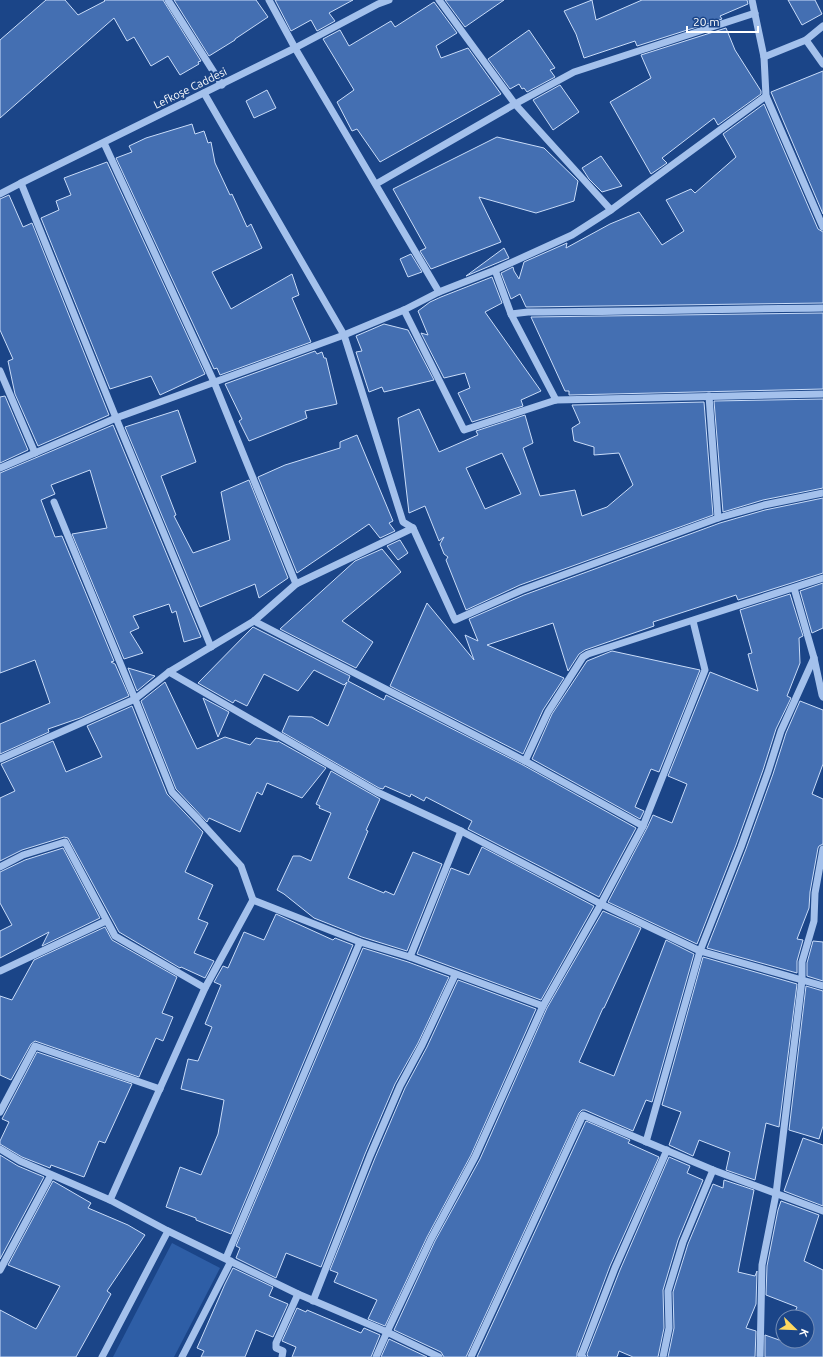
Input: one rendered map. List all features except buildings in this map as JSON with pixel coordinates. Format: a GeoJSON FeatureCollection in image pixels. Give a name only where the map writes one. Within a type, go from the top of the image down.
{"type":"FeatureCollection","features":[{"type":"Feature","properties":{"kind":"street"},"geometry":{"type":"LineString","coordinates":[[168,0],[222,84]]}},
{"type":"Feature","properties":{"kind":"street"},"geometry":{"type":"LineString","coordinates":[[269,0],[295,48],[439,292]]}},
{"type":"Feature","properties":{"kind":"street","name":"Lefkoşe Caddesi"},"geometry":{"type":"LineString","coordinates":[[0,194],[295,48],[377,2],[389,0]]}},
{"type":"Feature","properties":{"kind":"street"},"geometry":{"type":"LineString","coordinates":[[439,0],[515,104],[611,210]]}},
{"type":"Feature","properties":{"kind":"street"},"geometry":{"type":"LineString","coordinates":[[752,0],[764,57],[766,96],[823,227]]}},
{"type":"Feature","properties":{"kind":"street"},"geometry":{"type":"LineString","coordinates":[[376,184],[574,72],[755,13]]}},
{"type":"Feature","properties":{"kind":"street"},"geometry":{"type":"LineString","coordinates":[[764,57],[806,40],[823,26]]}},
{"type":"Feature","properties":{"kind":"street"},"geometry":{"type":"LineString","coordinates":[[806,40],[823,64]]}},
{"type":"Feature","properties":{"kind":"street"},"geometry":{"type":"LineString","coordinates":[[204,93],[344,335],[403,522],[413,528],[455,620],[522,590],[718,518],[764,505],[823,493]]}},
{"type":"Feature","properties":{"kind":"street"},"geometry":{"type":"LineString","coordinates":[[0,468],[116,418],[344,335],[404,310],[439,292],[495,270],[572,235],[611,210],[766,96]]}},
{"type":"Feature","properties":{"kind":"street"},"geometry":{"type":"LineString","coordinates":[[104,143],[214,382],[296,584]]}},
{"type":"Feature","properties":{"kind":"street"},"geometry":{"type":"LineString","coordinates":[[21,183],[116,418],[212,647]]}},
{"type":"Feature","properties":{"kind":"street"},"geometry":{"type":"LineString","coordinates":[[495,270],[511,314],[556,400]]}},
{"type":"Feature","properties":{"kind":"street"},"geometry":{"type":"LineString","coordinates":[[511,314],[528,312],[632,312],[708,309],[823,308]]}},
{"type":"Feature","properties":{"kind":"street"},"geometry":{"type":"LineString","coordinates":[[404,310],[464,430],[556,400],[823,394]]}},
{"type":"Feature","properties":{"kind":"street"},"geometry":{"type":"LineString","coordinates":[[0,372],[35,453]]}},
{"type":"Feature","properties":{"kind":"street"},"geometry":{"type":"LineString","coordinates":[[709,396],[718,518]]}},
{"type":"Feature","properties":{"kind":"street"},"geometry":{"type":"LineString","coordinates":[[54,502],[172,792],[241,866],[253,900],[205,988],[110,1200]]}},
{"type":"Feature","properties":{"kind":"street"},"geometry":{"type":"LineString","coordinates":[[0,759],[135,699],[169,672],[254,621],[296,584],[413,528]]}},
{"type":"Feature","properties":{"kind":"street"},"geometry":{"type":"LineString","coordinates":[[525,761],[548,712],[583,657],[588,654],[823,578]]}},
{"type":"Feature","properties":{"kind":"street"},"geometry":{"type":"LineString","coordinates":[[794,588],[814,658],[823,697]]}},
{"type":"Feature","properties":{"kind":"street"},"geometry":{"type":"LineString","coordinates":[[254,621],[525,761],[643,826]]}},
{"type":"Feature","properties":{"kind":"street"},"geometry":{"type":"LineString","coordinates":[[376,1357],[431,1239],[476,1157],[544,1006],[643,826],[705,670],[693,621]]}},
{"type":"Feature","properties":{"kind":"street"},"geometry":{"type":"LineString","coordinates":[[646,1142],[700,951],[744,839],[781,731],[814,658]]}},
{"type":"Feature","properties":{"kind":"street"},"geometry":{"type":"LineString","coordinates":[[169,672],[377,792],[461,831],[601,904],[700,951],[823,986]]}},
{"type":"Feature","properties":{"kind":"street"},"geometry":{"type":"LineString","coordinates":[[410,957],[461,831]]}},
{"type":"Feature","properties":{"kind":"street"},"geometry":{"type":"LineString","coordinates":[[0,867],[22,855],[65,842],[115,936],[205,988]]}},
{"type":"Feature","properties":{"kind":"street"},"geometry":{"type":"LineString","coordinates":[[760,1357],[762,1264],[776,1194],[802,980],[802,962],[814,921],[815,893],[823,849]]}},
{"type":"Feature","properties":{"kind":"street"},"geometry":{"type":"LineString","coordinates":[[253,900],[360,942],[410,957],[544,1006]]}},
{"type":"Feature","properties":{"kind":"street"},"geometry":{"type":"LineString","coordinates":[[0,971],[106,921]]}},
{"type":"Feature","properties":{"kind":"street"},"geometry":{"type":"LineString","coordinates":[[182,1357],[229,1260],[360,942]]}},
{"type":"Feature","properties":{"kind":"street"},"geometry":{"type":"LineString","coordinates":[[313,1301],[370,1156],[400,1086],[422,1046],[455,974]]}},
{"type":"Feature","properties":{"kind":"street"},"geometry":{"type":"LineString","coordinates":[[0,1112],[36,1046],[160,1089]]}},
{"type":"Feature","properties":{"kind":"street"},"geometry":{"type":"LineString","coordinates":[[471,1357],[583,1115],[713,1170],[823,1211]]}},
{"type":"Feature","properties":{"kind":"street"},"geometry":{"type":"LineString","coordinates":[[0,1149],[20,1161],[110,1200],[168,1231],[298,1294],[387,1332],[439,1357]]}},
{"type":"Feature","properties":{"kind":"street"},"geometry":{"type":"LineString","coordinates":[[583,1357],[581,1355],[615,1268],[668,1150]]}},
{"type":"Feature","properties":{"kind":"street"},"geometry":{"type":"LineString","coordinates":[[663,1357],[669,1328],[668,1291],[683,1242],[713,1170]]}},
{"type":"Feature","properties":{"kind":"street"},"geometry":{"type":"LineString","coordinates":[[0,1270],[51,1175]]}},
{"type":"Feature","properties":{"kind":"street"},"geometry":{"type":"LineString","coordinates":[[102,1357],[168,1231]]}},
{"type":"Feature","properties":{"kind":"street"},"geometry":{"type":"LineString","coordinates":[[282,1357],[283,1351],[276,1348],[276,1343],[298,1294]]}},
{"type":"Feature","properties":{"kind":"shaded area"},"geometry":{"type":"Polygon","coordinates":[[[172,1243],[220,1268],[174,1357],[113,1357],[172,1243]]]}}]}
